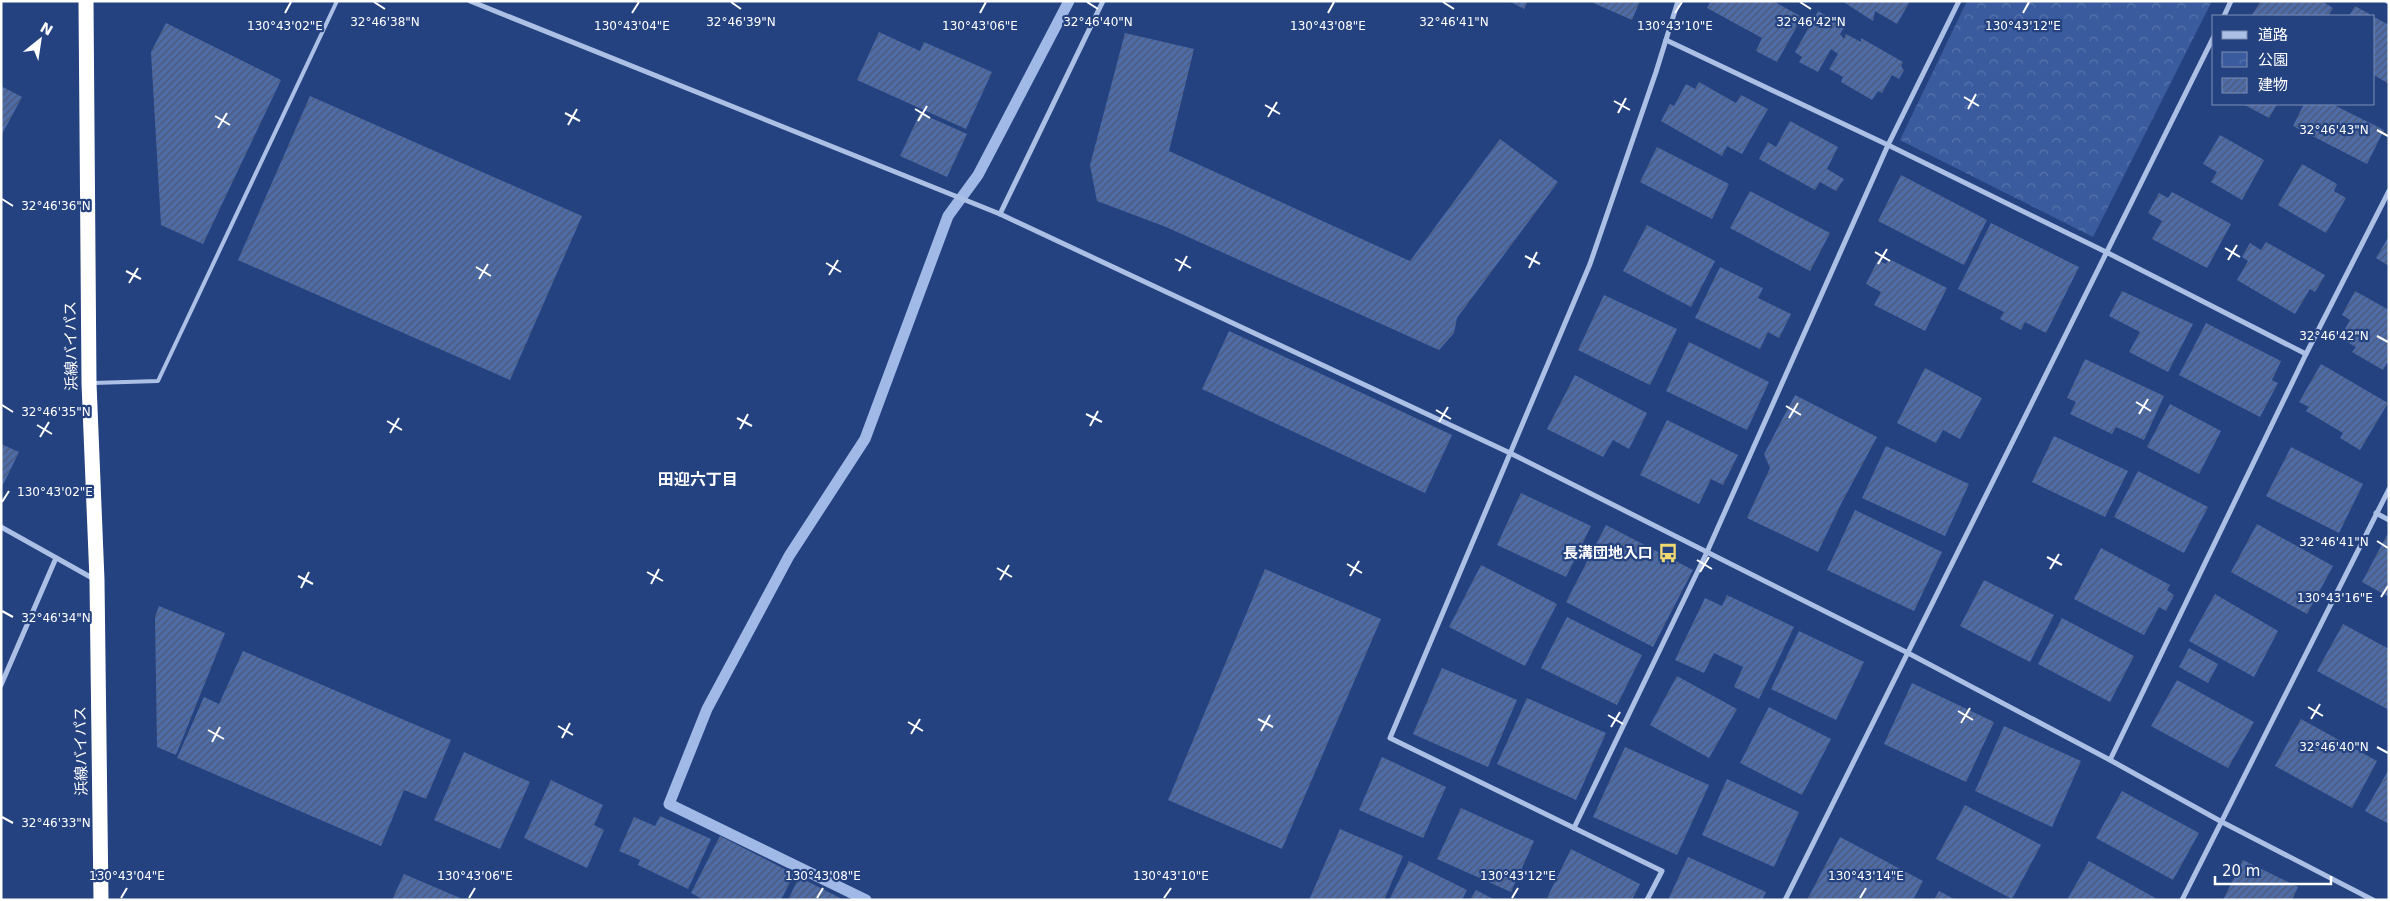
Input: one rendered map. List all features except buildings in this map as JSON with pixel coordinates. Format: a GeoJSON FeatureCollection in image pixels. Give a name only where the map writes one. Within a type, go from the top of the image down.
{"type":"FeatureCollection","features":[{"type":"Feature","properties":{"kind":"highway","name":"浜線バイパス"},"geometry":{"type":"LineString","coordinates":[[86,1],[88,383],[97,580],[101,900]]}},
{"type":"Feature","properties":{"kind":"street"},"geometry":{"type":"LineString","coordinates":[[470,1],[1000,214],[1510,453],[1908,654],[2110,760],[2222,822],[2373,900]]}},
{"type":"Feature","properties":{"kind":"street"},"geometry":{"type":"LineString","coordinates":[[1000,214],[1103,1]]}},
{"type":"Feature","properties":{"kind":"street"},"geometry":{"type":"LineString","coordinates":[[1647,900],[1662,871],[1390,738],[1590,264],[1678,1]]}},
{"type":"Feature","properties":{"kind":"street"},"geometry":{"type":"LineString","coordinates":[[1574,828],[1707,552],[1888,146],[1959,1]]}},
{"type":"Feature","properties":{"kind":"street"},"geometry":{"type":"LineString","coordinates":[[2224,15],[2231,1]]}},
{"type":"Feature","properties":{"kind":"street"},"geometry":{"type":"LineString","coordinates":[[1666,40],[2106,252],[2306,354]]}},
{"type":"Feature","properties":{"kind":"street"},"geometry":{"type":"LineString","coordinates":[[1785,900],[2212,40]]}},
{"type":"Feature","properties":{"kind":"street"},"geometry":{"type":"LineString","coordinates":[[2110,760],[2306,354],[2389,191]]}},
{"type":"Feature","properties":{"kind":"street"},"geometry":{"type":"LineString","coordinates":[[2182,900],[2389,489]]}},
{"type":"Feature","properties":{"kind":"street"},"geometry":{"type":"LineString","coordinates":[[2376,513],[2389,520]]}},
{"type":"Feature","properties":{"kind":"street"},"geometry":{"type":"LineString","coordinates":[[1,527],[97,580]]}},
{"type":"Feature","properties":{"kind":"street"},"geometry":{"type":"LineString","coordinates":[[1,685],[56,558]]}},
{"type":"Feature","properties":{"kind":"lane"},"geometry":{"type":"LineString","coordinates":[[88,383],[158,381],[337,1]]}},
{"type":"Feature","properties":{"kind":"green space"},"geometry":{"type":"Polygon","coordinates":[[[1967,1],[2212,1],[2093,237],[1900,140],[1967,1]]]}},
{"type":"Feature","properties":{"kind":"waterway"},"geometry":{"type":"LineString","coordinates":[[866,900],[669,804],[707,709],[789,556],[865,439],[948,216],[978,175],[1069,1]]}},
{"type":"Feature","properties":{"kind":"place","name":"長溝団地入口"},"geometry":{"type":"Point","coordinates":[1668,553]}},
{"type":"Feature","properties":{"kind":"district","name":"田迎六丁目"},"geometry":{"type":"Point","coordinates":[698,479]}}]}
